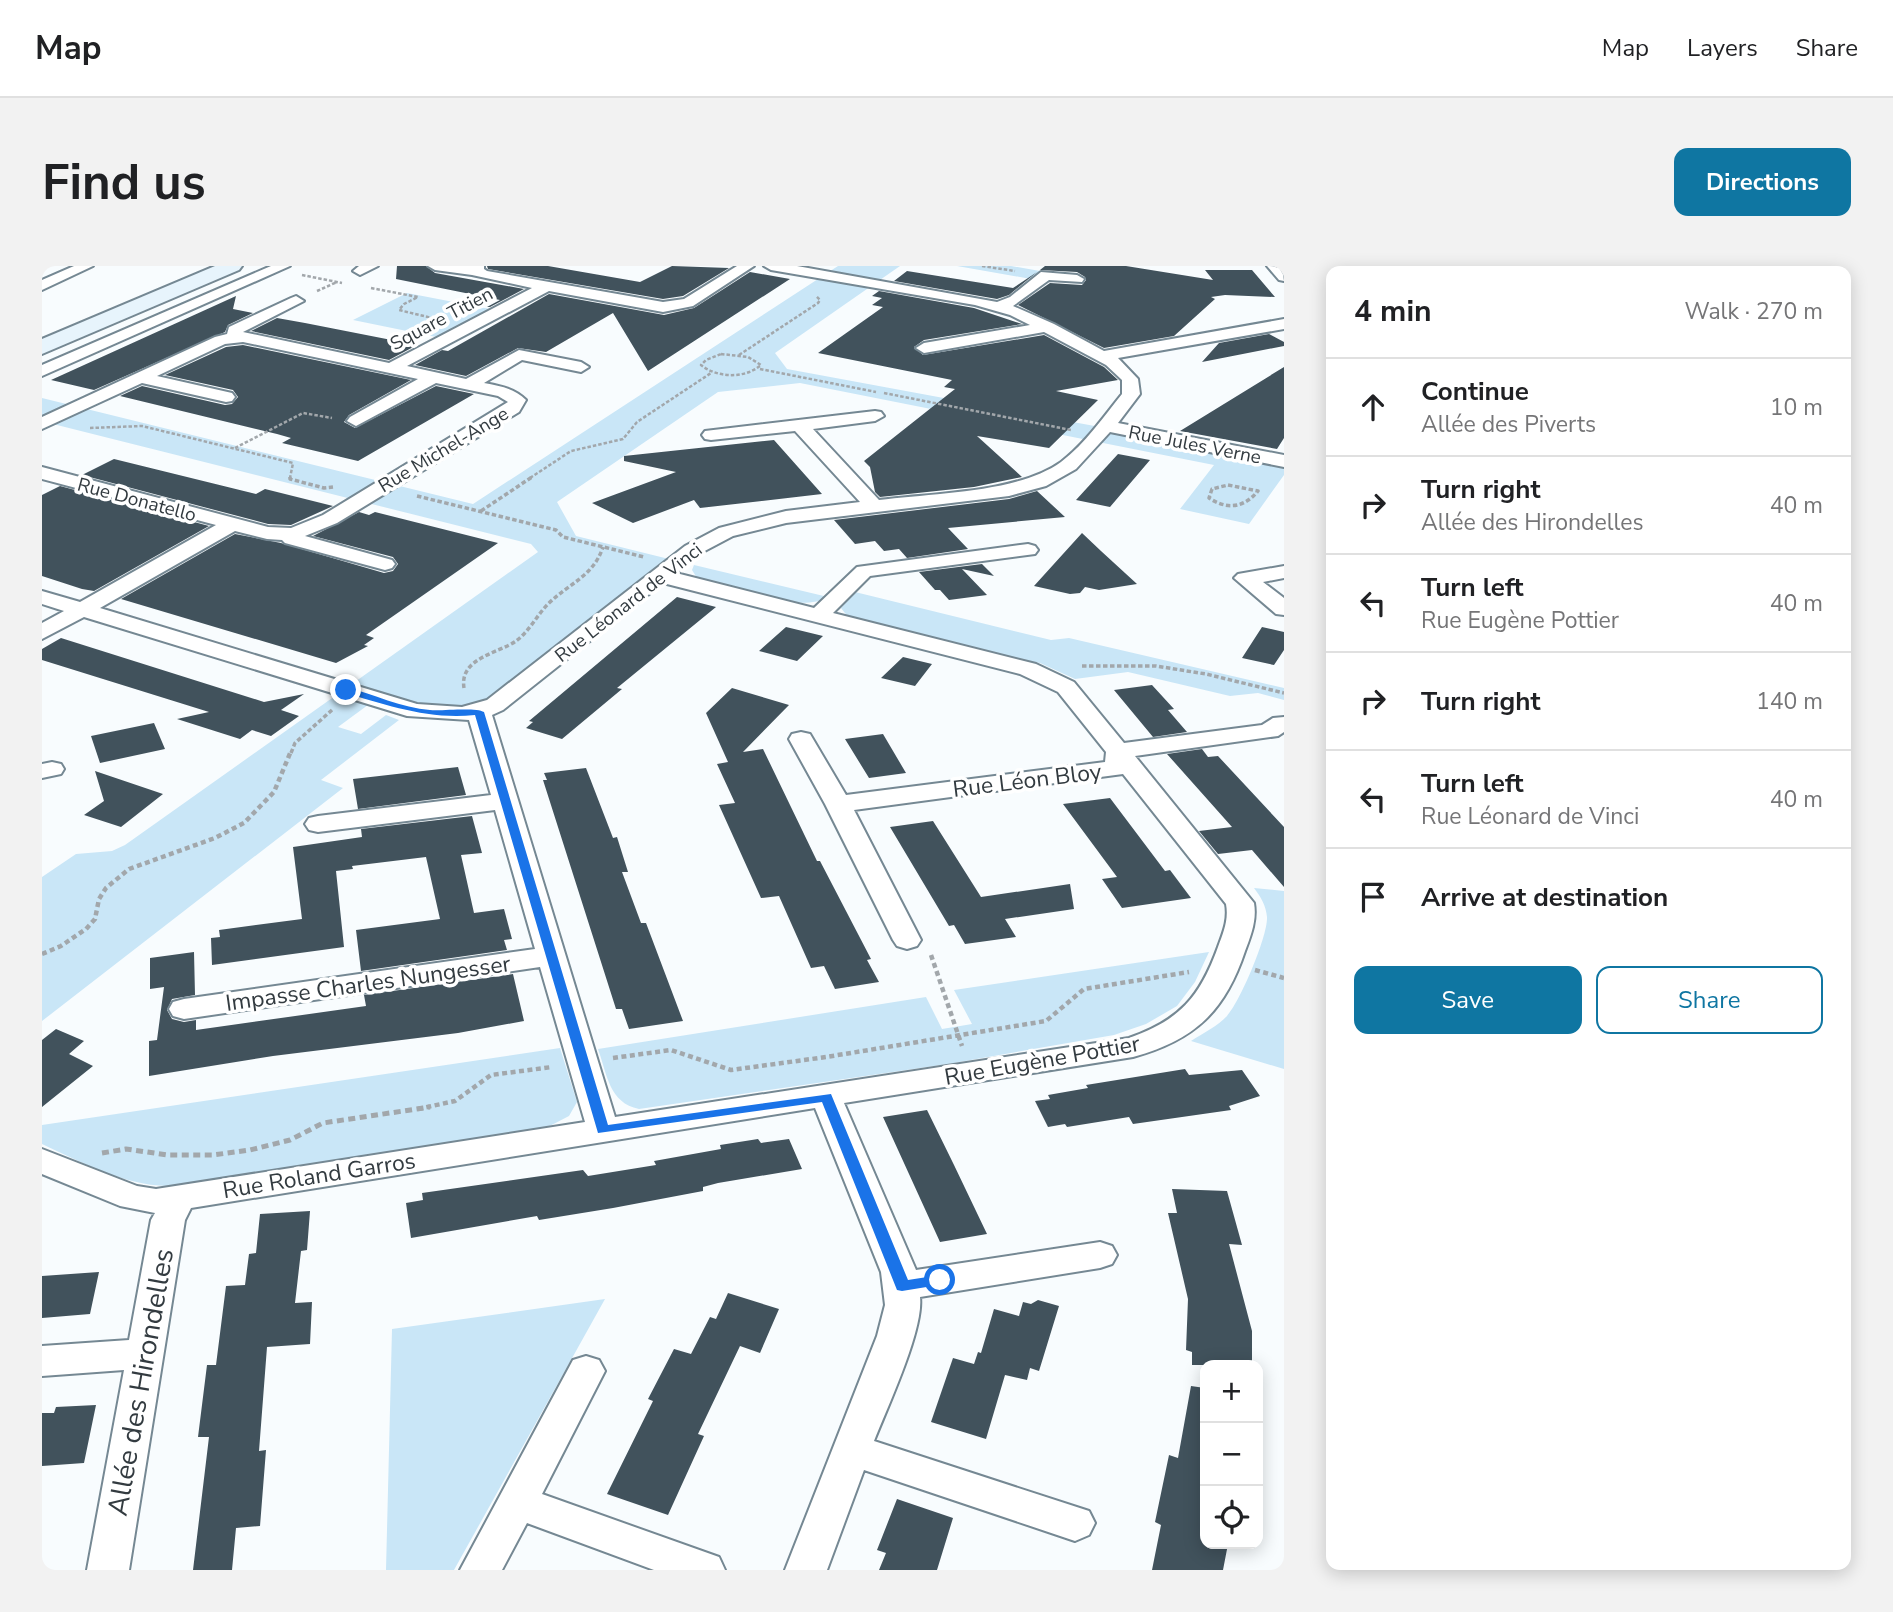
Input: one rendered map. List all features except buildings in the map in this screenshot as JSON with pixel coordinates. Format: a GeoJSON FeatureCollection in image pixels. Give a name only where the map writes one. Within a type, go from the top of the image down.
{"type":"FeatureCollection","features":[{"type":"Feature","properties":{"kind":"main road"},"geometry":{"type":"LineString","coordinates":[[42,346],[232,266]]}},
{"type":"Feature","properties":{"kind":"street"},"geometry":{"type":"LineString","coordinates":[[42,285],[86,266]]}},
{"type":"Feature","properties":{"kind":"street"},"geometry":{"type":"LineString","coordinates":[[435,266],[476,268],[484,275],[648,305],[676,306],[688,303],[747,266]]}},
{"type":"Feature","properties":{"kind":"street","name":"Rue Léonard de Vinci"},"geometry":{"type":"LineString","coordinates":[[42,597],[424,713],[453,715],[479,712],[508,697],[654,567],[697,546],[736,528],[777,518],[1009,490],[1039,482],[1069,465],[1102,431],[1131,394],[1132,387],[1121,368],[1048,327],[998,307],[771,266]]}},
{"type":"Feature","properties":{"kind":"street"},"geometry":{"type":"LineString","coordinates":[[1274,266],[1284,277]]}},
{"type":"Feature","properties":{"kind":"street"},"geometry":{"type":"LineString","coordinates":[[42,371],[279,268]]}},
{"type":"Feature","properties":{"kind":"street"},"geometry":{"type":"LineString","coordinates":[[998,307],[1014,300],[1046,275],[1076,279]]}},
{"type":"Feature","properties":{"kind":"street","name":"Square Titien"},"geometry":{"type":"LineString","coordinates":[[391,368],[547,286]]}},
{"type":"Feature","properties":{"kind":"street"},"geometry":{"type":"LineString","coordinates":[[235,338],[235,330],[296,301]]}},
{"type":"Feature","properties":{"kind":"street"},"geometry":{"type":"LineString","coordinates":[[1102,356],[1284,324]]}},
{"type":"Feature","properties":{"kind":"street"},"geometry":{"type":"LineString","coordinates":[[924,348],[1048,327]]}},
{"type":"Feature","properties":{"kind":"street","name":"Rue Michel-Ange"},"geometry":{"type":"LineString","coordinates":[[49,420],[221,340],[235,338],[251,338],[469,384],[513,396],[516,403],[310,529],[291,534],[267,533],[231,524]]}},
{"type":"Feature","properties":{"kind":"street"},"geometry":{"type":"LineString","coordinates":[[469,384],[519,355],[581,367]]}},
{"type":"Feature","properties":{"kind":"street"},"geometry":{"type":"LineString","coordinates":[[356,421],[434,377]]}},
{"type":"Feature","properties":{"kind":"street"},"geometry":{"type":"LineString","coordinates":[[141,378],[226,397]]}},
{"type":"Feature","properties":{"kind":"street"},"geometry":{"type":"LineString","coordinates":[[711,435],[875,416]]}},
{"type":"Feature","properties":{"kind":"street"},"geometry":{"type":"LineString","coordinates":[[800,425],[874,506]]}},
{"type":"Feature","properties":{"kind":"street","name":"Rue Jules Verne"},"geometry":{"type":"LineString","coordinates":[[1102,431],[1284,461]]}},
{"type":"Feature","properties":{"kind":"street","name":"Rue Donatello"},"geometry":{"type":"LineString","coordinates":[[42,473],[231,524]]}},
{"type":"Feature","properties":{"kind":"street"},"geometry":{"type":"LineString","coordinates":[[42,632],[231,524]]}},
{"type":"Feature","properties":{"kind":"street"},"geometry":{"type":"LineString","coordinates":[[291,534],[292,539],[386,564]]}},
{"type":"Feature","properties":{"kind":"street"},"geometry":{"type":"LineString","coordinates":[[818,616],[864,571],[1028,550]]}},
{"type":"Feature","properties":{"kind":"street","name":"Rue Eugène Pottier"},"geometry":{"type":"LineString","coordinates":[[603,1130],[826,1097],[1133,1046],[1165,1036],[1186,1024],[1202,1009],[1228,963],[1240,924],[1240,903],[1066,687],[1028,669],[818,616],[654,567]]}},
{"type":"Feature","properties":{"kind":"street"},"geometry":{"type":"LineString","coordinates":[[1284,572],[1245,578],[1284,609]]}},
{"type":"Feature","properties":{"kind":"street"},"geometry":{"type":"LineString","coordinates":[[479,712],[603,1130]]}},
{"type":"Feature","properties":{"kind":"street","name":"Rue Léon Bloy"},"geometry":{"type":"LineString","coordinates":[[838,804],[1117,768],[1118,751],[1269,731],[1281,723]]}},
{"type":"Feature","properties":{"kind":"street"},"geometry":{"type":"LineString","coordinates":[[801,739],[838,804],[907,940]]}},
{"type":"Feature","properties":{"kind":"street"},"geometry":{"type":"LineString","coordinates":[[318,824],[507,801]]}},
{"type":"Feature","properties":{"kind":"street","name":"Impasse Charles Nungesser"},"geometry":{"type":"LineString","coordinates":[[184,1009],[552,956]]}},
{"type":"Feature","properties":{"kind":"street"},"geometry":{"type":"LineString","coordinates":[[806,1570],[895,1336],[903,1305],[899,1272],[826,1097]]}},
{"type":"Feature","properties":{"kind":"street","name":"Rue Roland Garros"},"geometry":{"type":"LineString","coordinates":[[42,1161],[140,1200],[156,1201],[603,1130]]}},
{"type":"Feature","properties":{"kind":"street","name":"Allée des Hirondelles"},"geometry":{"type":"LineString","coordinates":[[108,1570],[168,1220],[180,1198]]}},
{"type":"Feature","properties":{"kind":"street"},"geometry":{"type":"LineString","coordinates":[[902,1286],[1100,1255]]}},
{"type":"Feature","properties":{"kind":"street"},"geometry":{"type":"LineString","coordinates":[[42,1361],[143,1354]]}},
{"type":"Feature","properties":{"kind":"street"},"geometry":{"type":"LineString","coordinates":[[481,1570],[586,1371]]}},
{"type":"Feature","properties":{"kind":"street"},"geometry":{"type":"LineString","coordinates":[[852,1450],[1075,1523]]}},
{"type":"Feature","properties":{"kind":"street"},"geometry":{"type":"LineString","coordinates":[[517,1502],[704,1570]]}},
{"type":"Feature","properties":{"kind":"path"},"geometry":{"type":"LineString","coordinates":[[279,268],[350,284]]}},
{"type":"Feature","properties":{"kind":"path"},"geometry":{"type":"LineString","coordinates":[[296,301],[366,268]]}},
{"type":"Feature","properties":{"kind":"path"},"geometry":{"type":"LineString","coordinates":[[739,355],[818,303],[820,301],[816,295],[841,278]]}},
{"type":"Feature","properties":{"kind":"path"},"geometry":{"type":"LineString","coordinates":[[364,287],[418,297],[400,307],[403,313],[471,326]]}},
{"type":"Feature","properties":{"kind":"path"},"geometry":{"type":"LineString","coordinates":[[760,369],[761,365],[755,359],[739,355],[713,356],[703,360],[701,365],[711,373],[741,376],[760,369],[1102,431]]}},
{"type":"Feature","properties":{"kind":"path"},"geometry":{"type":"LineString","coordinates":[[481,511],[571,451],[623,439],[637,422],[711,373]]}},
{"type":"Feature","properties":{"kind":"path"},"geometry":{"type":"LineString","coordinates":[[234,449],[303,413],[349,423],[356,421]]}},
{"type":"Feature","properties":{"kind":"path"},"geometry":{"type":"LineString","coordinates":[[81,426],[142,426],[293,463],[290,479],[324,488],[337,486]]}},
{"type":"Feature","properties":{"kind":"path"},"geometry":{"type":"LineString","coordinates":[[1217,485],[1258,491],[1249,504],[1240,506],[1216,503],[1209,498],[1209,493],[1217,485]]}},
{"type":"Feature","properties":{"kind":"path"},"geometry":{"type":"LineString","coordinates":[[415,495],[556,530],[563,537],[603,547],[654,567]]}},
{"type":"Feature","properties":{"kind":"path"},"geometry":{"type":"LineString","coordinates":[[479,712],[468,700],[463,682],[471,667],[485,654],[516,641],[549,603],[598,562],[603,547]]}},
{"type":"Feature","properties":{"kind":"path"},"geometry":{"type":"LineString","coordinates":[[42,954],[61,946],[86,929],[95,919],[99,899],[106,888],[129,869],[215,838],[244,823],[274,792],[295,743],[311,726],[355,693]]}},
{"type":"Feature","properties":{"kind":"path"},"geometry":{"type":"LineString","coordinates":[[907,940],[925,946],[932,958],[957,1035],[976,1071]]}},
{"type":"Feature","properties":{"kind":"path"},"geometry":{"type":"LineString","coordinates":[[90,1154],[126,1149],[168,1155],[213,1155],[250,1150],[290,1140],[323,1123],[446,1104],[455,1101],[491,1074],[671,1050],[731,1070],[1046,1021],[1084,989],[1176,975],[1228,963],[1284,978]]}},
{"type":"Feature","properties":{"kind":"shaded area"},"geometry":{"type":"Polygon","coordinates":[[[838,266],[900,266],[775,353],[787,369],[1284,461],[1284,475],[1249,524],[1180,509],[1214,465],[800,383],[718,392],[557,502],[576,536],[677,561],[479,712],[376,699],[338,727],[361,734],[386,715],[399,720],[321,780],[343,788],[42,1021],[42,877],[76,854],[112,851],[125,845],[538,552],[531,544],[45,422],[42,420],[42,398],[473,504],[838,266]]]}},
{"type":"Feature","properties":{"kind":"shaded area"},"geometry":{"type":"Polygon","coordinates":[[[957,266],[1011,266],[1040,271],[1031,279],[957,266]]]}},
{"type":"Feature","properties":{"kind":"shaded area"},"geometry":{"type":"Polygon","coordinates":[[[407,293],[495,310],[441,338],[353,320],[407,293]]]}},
{"type":"Feature","properties":{"kind":"shaded area"},"geometry":{"type":"Polygon","coordinates":[[[694,565],[828,597],[815,602],[800,603],[764,597],[697,578],[692,570],[694,565]]]}},
{"type":"Feature","properties":{"kind":"shaded area"},"geometry":{"type":"Polygon","coordinates":[[[855,592],[1051,640],[1069,638],[1284,688],[1284,700],[1258,693],[1230,696],[1128,672],[1075,679],[1040,663],[1013,659],[848,617],[841,608],[855,592]]]}},
{"type":"Feature","properties":{"kind":"shaded area"},"geometry":{"type":"Polygon","coordinates":[[[1254,888],[1284,891],[1284,1069],[1191,1041],[1227,1016],[1252,968],[1263,939],[1267,917],[1263,902],[1254,888]]]}},
{"type":"Feature","properties":{"kind":"shaded area"},"geometry":{"type":"Polygon","coordinates":[[[1209,952],[1195,982],[1177,1006],[1146,1024],[1114,1035],[948,1064],[639,1109],[621,1101],[615,1094],[598,1049],[926,997],[942,1029],[972,1024],[954,990],[1209,952]]]}},
{"type":"Feature","properties":{"kind":"shaded area"},"geometry":{"type":"Polygon","coordinates":[[[560,1048],[577,1102],[569,1116],[542,1130],[167,1186],[118,1177],[42,1144],[42,1125],[560,1048]]]}},
{"type":"Feature","properties":{"kind":"shaded area"},"geometry":{"type":"Polygon","coordinates":[[[605,1299],[454,1570],[386,1570],[392,1329],[605,1299]]]}},
{"type":"Feature","properties":{"kind":"route"},"geometry":{"type":"LineString","coordinates":[[346,690],[424,713],[453,715],[479,712],[603,1130],[826,1097],[899,1272],[902,1286],[940,1280]]}}]}
